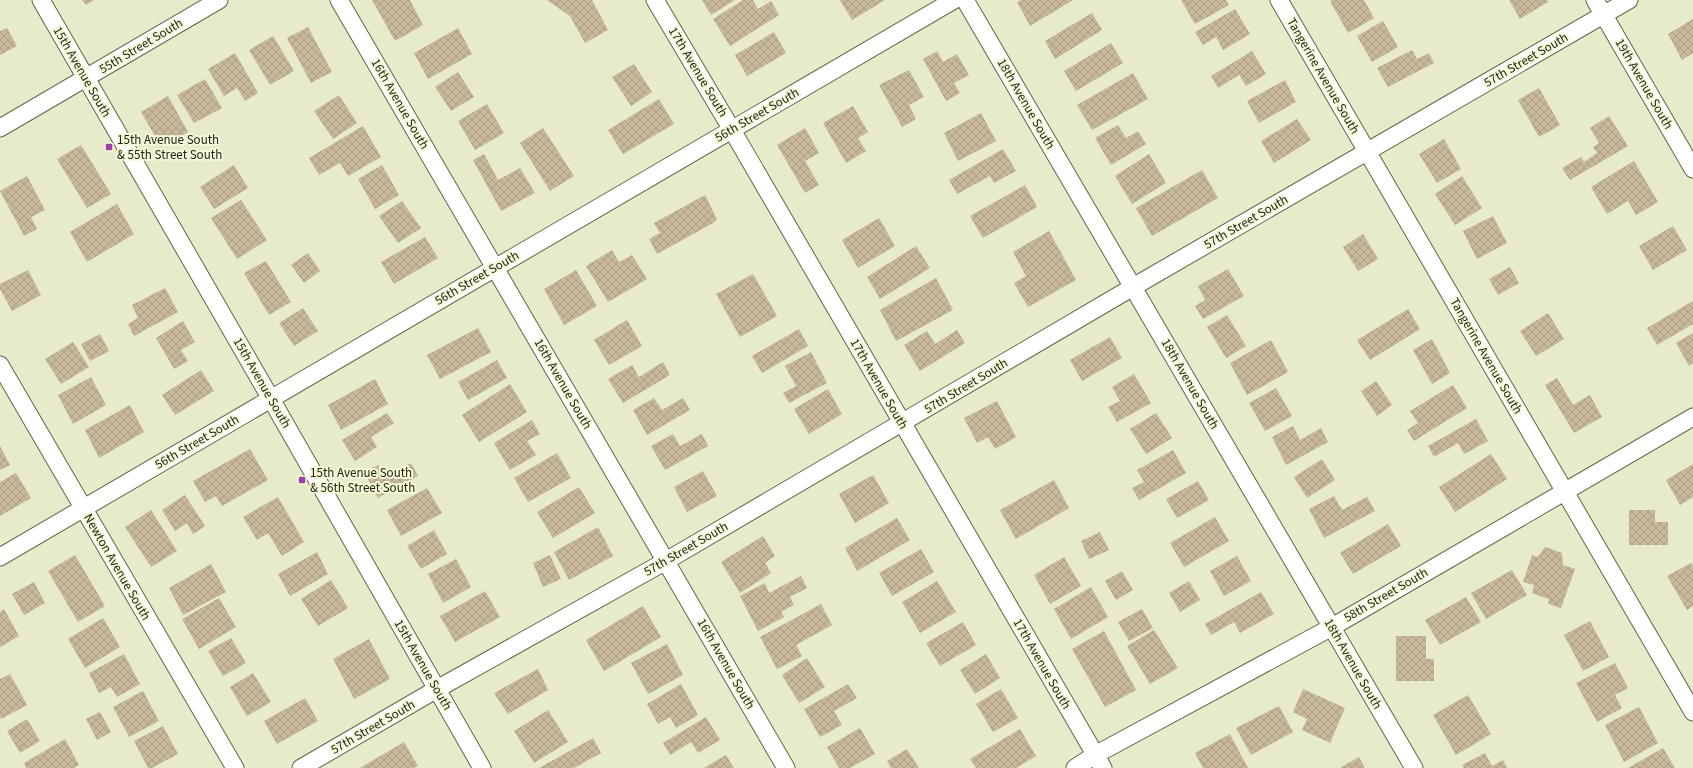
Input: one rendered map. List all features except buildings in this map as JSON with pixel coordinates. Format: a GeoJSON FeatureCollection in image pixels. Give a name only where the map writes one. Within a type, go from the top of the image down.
{"type":"FeatureCollection","features":[{"type":"Feature","properties":{"kind":"street","name":"15th Avenue South"},"geometry":{"type":"LineString","coordinates":[[41,0],[482,768]]}},
{"type":"Feature","properties":{"kind":"street","name":"55th Street South"},"geometry":{"type":"LineString","coordinates":[[0,128],[219,0]]}},
{"type":"Feature","properties":{"kind":"street","name":"16th Avenue South"},"geometry":{"type":"LineString","coordinates":[[339,0],[786,768]]}},
{"type":"Feature","properties":{"kind":"street","name":"17th Avenue South"},"geometry":{"type":"LineString","coordinates":[[655,0],[1099,762]]}},
{"type":"Feature","properties":{"kind":"street","name":"56th Street South"},"geometry":{"type":"LineString","coordinates":[[0,557],[954,0]]}},
{"type":"Feature","properties":{"kind":"street","name":"18th Avenue South"},"geometry":{"type":"LineString","coordinates":[[965,0],[1414,768]]}},
{"type":"Feature","properties":{"kind":"street","name":"Tangerine Avenue South"},"geometry":{"type":"LineString","coordinates":[[1279,0],[1693,712]]}},
{"type":"Feature","properties":{"kind":"street","name":"19th Avenue South"},"geometry":{"type":"LineString","coordinates":[[1595,0],[1693,169]]}},
{"type":"Feature","properties":{"kind":"street","name":"57th Street South"},"geometry":{"type":"LineString","coordinates":[[301,768],[666,562],[1133,287],[1629,0]]}},
{"type":"Feature","properties":{"kind":"street","name":"Newton Avenue South"},"geometry":{"type":"LineString","coordinates":[[0,365],[235,768]]}},
{"type":"Feature","properties":{"kind":"street","name":"58th Street South"},"geometry":{"type":"LineString","coordinates":[[1075,768],[1099,762],[1693,417]]}},
{"type":"Feature","properties":{"kind":"place","name":"15th Avenue South & 55th Street South"},"geometry":{"type":"Point","coordinates":[109,147]}},
{"type":"Feature","properties":{"kind":"place","name":"15th Avenue South & 56th Street South"},"geometry":{"type":"Point","coordinates":[302,480]}}]}
